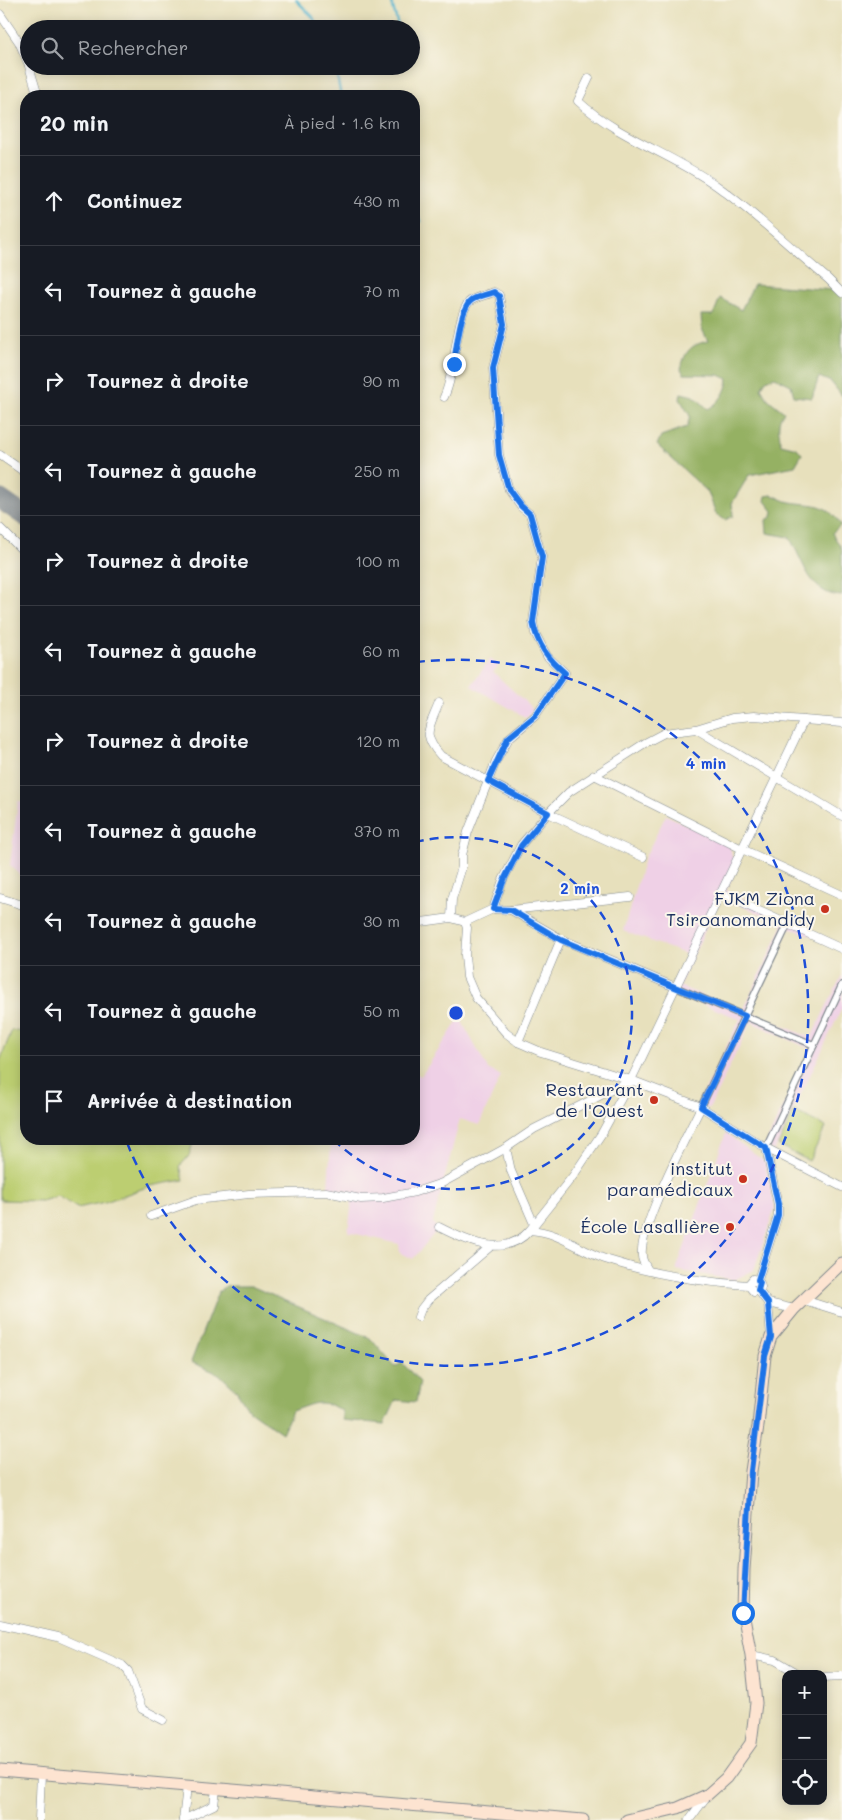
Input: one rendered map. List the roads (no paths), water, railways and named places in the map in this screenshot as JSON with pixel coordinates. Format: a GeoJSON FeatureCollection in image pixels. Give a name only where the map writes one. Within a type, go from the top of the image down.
{"type":"FeatureCollection","features":[{"type":"Feature","properties":{"kind":"main road"},"geometry":{"type":"LineString","coordinates":[[628,1820],[678,1808],[707,1795],[726,1778],[751,1743],[756,1703],[751,1655],[743,1613],[744,1570],[751,1471],[765,1356],[771,1337],[794,1309],[842,1263]]}},
{"type":"Feature","properties":{"kind":"main road"},"geometry":{"type":"LineString","coordinates":[[0,1770],[583,1820]]}},
{"type":"Feature","properties":{"kind":"street"},"geometry":{"type":"LineString","coordinates":[[0,14],[20,44]]}},
{"type":"Feature","properties":{"kind":"street"},"geometry":{"type":"LineString","coordinates":[[32,75],[36,90]]}},
{"type":"Feature","properties":{"kind":"street"},"geometry":{"type":"LineString","coordinates":[[589,78],[578,101],[592,114],[674,159],[717,186],[828,279],[842,293]]}},
{"type":"Feature","properties":{"kind":"street"},"geometry":{"type":"LineString","coordinates":[[444,397],[452,376],[457,339],[466,306],[470,300],[494,292],[499,296],[504,324],[493,368],[499,455],[509,490],[521,506],[530,514],[542,557],[533,622],[535,633],[546,656],[565,673],[535,716],[508,738],[488,781],[468,832],[462,855],[462,867],[452,899],[451,918]]}},
{"type":"Feature","properties":{"kind":"street"},"geometry":{"type":"LineString","coordinates":[[0,455],[20,469]]}},
{"type":"Feature","properties":{"kind":"street"},"geometry":{"type":"LineString","coordinates":[[0,528],[20,548]]}},
{"type":"Feature","properties":{"kind":"street"},"geometry":{"type":"LineString","coordinates":[[438,704],[427,734],[430,744],[441,756],[548,813],[643,857]]}},
{"type":"Feature","properties":{"kind":"street"},"geometry":{"type":"LineString","coordinates":[[493,909],[504,880],[521,846],[548,813],[569,792],[664,733],[696,729],[732,718],[754,716],[842,723]]}},
{"type":"Feature","properties":{"kind":"street"},"geometry":{"type":"LineString","coordinates":[[439,1227],[462,1239],[491,1246],[508,1246],[521,1240],[573,1176],[598,1140],[631,1080],[804,720]]}},
{"type":"Feature","properties":{"kind":"street"},"geometry":{"type":"LineString","coordinates":[[696,729],[842,816]]}},
{"type":"Feature","properties":{"kind":"street"},"geometry":{"type":"LineString","coordinates":[[594,775],[742,849],[842,895]]}},
{"type":"Feature","properties":{"kind":"street"},"geometry":{"type":"LineString","coordinates":[[720,893],[842,949]]}},
{"type":"Feature","properties":{"kind":"street"},"geometry":{"type":"LineString","coordinates":[[420,922],[451,918],[465,922],[493,909],[511,910],[630,896]]}},
{"type":"Feature","properties":{"kind":"street"},"geometry":{"type":"LineString","coordinates":[[0,898],[20,904]]}},
{"type":"Feature","properties":{"kind":"street"},"geometry":{"type":"LineString","coordinates":[[511,910],[561,940],[814,1045]]}},
{"type":"Feature","properties":{"kind":"street"},"geometry":{"type":"LineString","coordinates":[[465,922],[467,928],[465,955],[467,977],[476,998],[506,1033],[518,1042],[541,1052],[631,1080],[701,1107],[766,1148],[842,1187]]}},
{"type":"Feature","properties":{"kind":"street"},"geometry":{"type":"LineString","coordinates":[[648,1270],[642,1256],[643,1237],[679,1150],[788,924]]}},
{"type":"Feature","properties":{"kind":"street"},"geometry":{"type":"LineString","coordinates":[[518,1042],[561,940]]}},
{"type":"Feature","properties":{"kind":"street"},"geometry":{"type":"LineString","coordinates":[[758,1290],[760,1283],[758,1280],[778,1210],[766,1148],[842,985]]}},
{"type":"Feature","properties":{"kind":"street"},"geometry":{"type":"LineString","coordinates":[[151,1216],[196,1200],[249,1194],[326,1192],[361,1199],[383,1198],[415,1192],[442,1183],[506,1148],[534,1129],[631,1080]]}},
{"type":"Feature","properties":{"kind":"street"},"geometry":{"type":"LineString","coordinates":[[506,1148],[511,1171],[532,1227]]}},
{"type":"Feature","properties":{"kind":"street"},"geometry":{"type":"LineString","coordinates":[[532,1227],[553,1233],[597,1256],[667,1276],[748,1286],[754,1292],[758,1290]]}},
{"type":"Feature","properties":{"kind":"street"},"geometry":{"type":"LineString","coordinates":[[418,1317],[428,1300],[491,1246]]}},
{"type":"Feature","properties":{"kind":"street"},"geometry":{"type":"LineString","coordinates":[[748,1286],[753,1279],[758,1280]]}},
{"type":"Feature","properties":{"kind":"street"},"geometry":{"type":"LineString","coordinates":[[758,1290],[768,1303],[771,1337]]}},
{"type":"Feature","properties":{"kind":"street"},"geometry":{"type":"LineString","coordinates":[[804,1300],[842,1312]]}},
{"type":"Feature","properties":{"kind":"street"},"geometry":{"type":"LineString","coordinates":[[768,1303],[794,1309]]}},
{"type":"Feature","properties":{"kind":"street"},"geometry":{"type":"LineString","coordinates":[[0,1624],[58,1637],[122,1665],[128,1670],[142,1709],[163,1720]]}},
{"type":"Feature","properties":{"kind":"street"},"geometry":{"type":"LineString","coordinates":[[751,1655],[775,1660],[792,1670]]}},
{"type":"Feature","properties":{"kind":"street"},"geometry":{"type":"LineString","coordinates":[[827,1676],[842,1676]]}},
{"type":"Feature","properties":{"kind":"street"},"geometry":{"type":"LineString","coordinates":[[40,1820],[41,1774]]}},
{"type":"Feature","properties":{"kind":"street"},"geometry":{"type":"LineString","coordinates":[[183,1820],[187,1787]]}},
{"type":"Feature","properties":{"kind":"street"},"geometry":{"type":"LineString","coordinates":[[183,1820],[214,1805],[216,1789]]}},
{"type":"Feature","properties":{"kind":"street"},"geometry":{"type":"LineString","coordinates":[[689,1820],[707,1795]]}},
{"type":"Feature","properties":{"kind":"waterway"},"geometry":{"type":"LineString","coordinates":[[296,0],[314,20]]}},
{"type":"Feature","properties":{"kind":"waterway"},"geometry":{"type":"LineString","coordinates":[[391,0],[397,20]]}},
{"type":"Feature","properties":{"kind":"waterway"},"geometry":{"type":"LineString","coordinates":[[337,75],[340,90]]}},
{"type":"Feature","properties":{"kind":"place","name":"FJKM Ziona Tsiroanomandidy"},"geometry":{"type":"Point","coordinates":[825,909]}},
{"type":"Feature","properties":{"kind":"place","name":"Restaurant de l'Ouest"},"geometry":{"type":"Point","coordinates":[654,1100]}},
{"type":"Feature","properties":{"kind":"place","name":"institut paramédicaux"},"geometry":{"type":"Point","coordinates":[743,1179]}},
{"type":"Feature","properties":{"kind":"place","name":"École Lasallière"},"geometry":{"type":"Point","coordinates":[730,1227]}}]}
